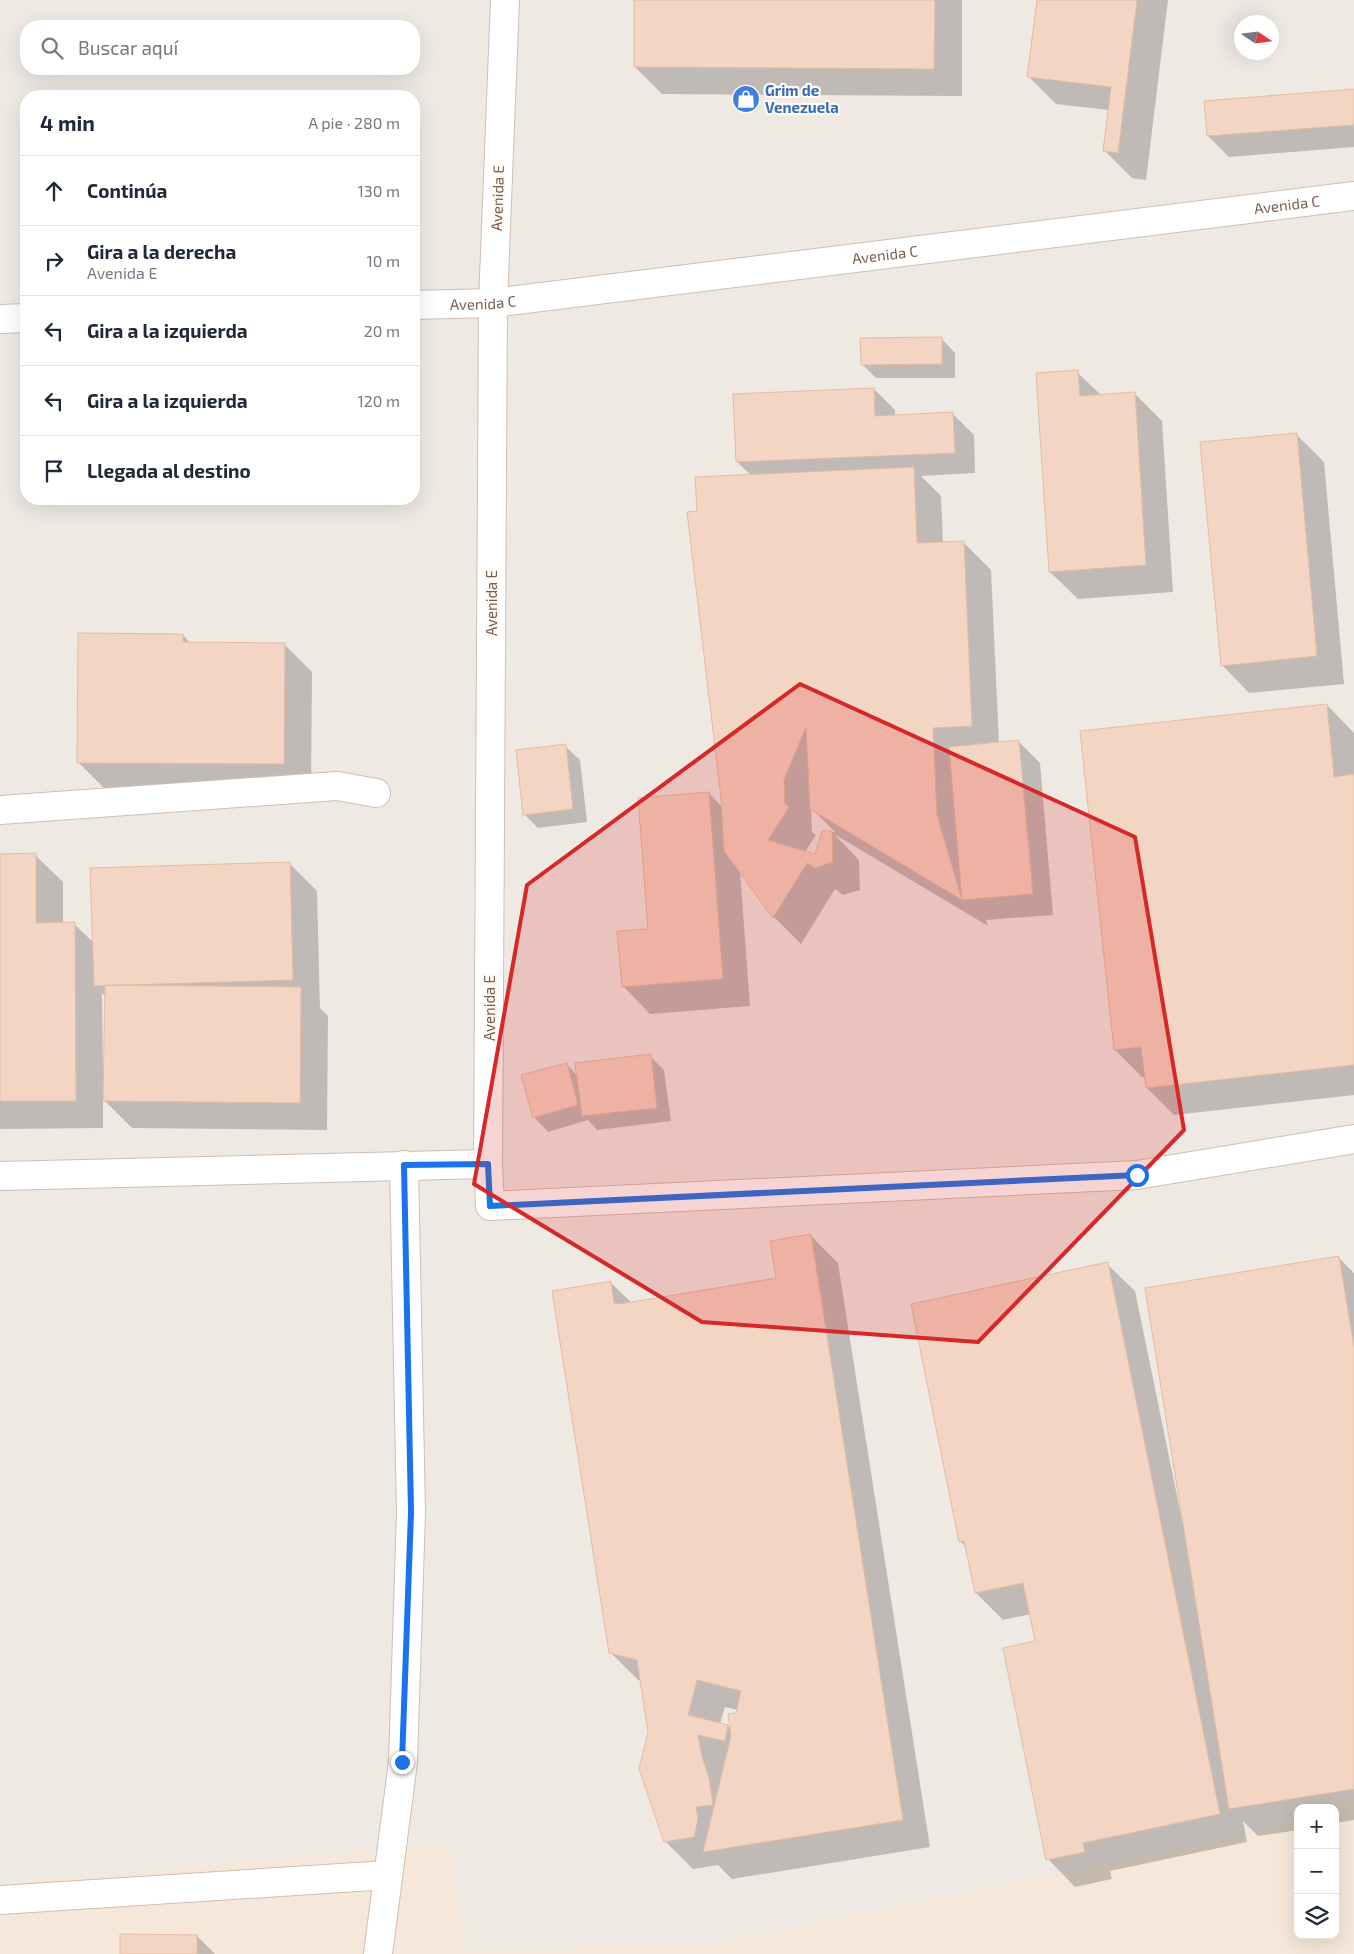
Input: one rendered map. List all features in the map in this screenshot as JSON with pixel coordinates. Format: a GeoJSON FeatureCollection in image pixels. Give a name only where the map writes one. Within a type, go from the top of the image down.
{"type":"FeatureCollection","features":[{"type":"Feature","properties":{"kind":"street","name":"Avenida E"},"geometry":{"type":"LineString","coordinates":[[505,0],[493,303],[488,1164],[490,1206],[1137,1175],[1354,1139]]}},
{"type":"Feature","properties":{"kind":"street","name":"Avenida C"},"geometry":{"type":"LineString","coordinates":[[420,305],[493,303],[1354,196]]}},
{"type":"Feature","properties":{"kind":"street"},"geometry":{"type":"LineString","coordinates":[[0,319],[20,318]]}},
{"type":"Feature","properties":{"kind":"street"},"geometry":{"type":"LineString","coordinates":[[0,810],[337,786],[376,793]]}},
{"type":"Feature","properties":{"kind":"street"},"geometry":{"type":"LineString","coordinates":[[0,1176],[488,1164]]}},
{"type":"Feature","properties":{"kind":"street"},"geometry":{"type":"LineString","coordinates":[[378,1954],[402,1762],[411,1512],[404,1165]]}},
{"type":"Feature","properties":{"kind":"street"},"geometry":{"type":"LineString","coordinates":[[0,1900],[388,1875]]}},
{"type":"Feature","properties":{"kind":"highlighted area"},"geometry":{"type":"Polygon","coordinates":[[[800,684],[1135,837],[1184,1130],[978,1342],[702,1322],[474,1184],[527,885],[800,684]]]}},
{"type":"Feature","properties":{"kind":"shaded area"},"geometry":{"type":"Polygon","coordinates":[[[0,0],[1354,0],[1354,1798],[1337,1804],[1294,1804],[1294,1819],[1260,1831],[719,1944],[464,1952],[451,1844],[0,1883],[0,0]]]}},
{"type":"Feature","properties":{"kind":"shaded area"},"geometry":{"type":"Polygon","coordinates":[[[1354,1798],[1354,1954],[0,1954],[0,1883],[451,1844],[1260,1831],[1294,1819],[1294,1939],[1339,1939],[1339,1804],[1337,1804],[1354,1798]]]}},
{"type":"Feature","properties":{"kind":"building"},"geometry":{"type":"Polygon","coordinates":[[[634,0],[935,0],[934,69],[634,67],[634,0]]]}},
{"type":"Feature","properties":{"kind":"building"},"geometry":{"type":"Polygon","coordinates":[[[1037,0],[1137,0],[1118,153],[1103,151],[1111,87],[1027,77],[1037,0]]]}},
{"type":"Feature","properties":{"kind":"building"},"geometry":{"type":"Polygon","coordinates":[[[1354,89],[1354,125],[1207,136],[1204,101],[1354,89]]]}},
{"type":"Feature","properties":{"kind":"building"},"geometry":{"type":"Polygon","coordinates":[[[942,337],[942,364],[861,365],[860,338],[942,337]]]}},
{"type":"Feature","properties":{"kind":"building"},"geometry":{"type":"Polygon","coordinates":[[[1078,370],[1080,396],[1135,392],[1146,565],[1049,572],[1036,373],[1078,370]]]}},
{"type":"Feature","properties":{"kind":"building"},"geometry":{"type":"Polygon","coordinates":[[[874,388],[875,416],[953,412],[955,453],[736,462],[733,394],[874,388]]]}},
{"type":"Feature","properties":{"kind":"building"},"geometry":{"type":"Polygon","coordinates":[[[1297,433],[1317,656],[1221,666],[1200,442],[1297,433]]]}},
{"type":"Feature","properties":{"kind":"building"},"geometry":{"type":"Polygon","coordinates":[[[914,467],[917,543],[964,541],[972,726],[933,728],[937,815],[962,900],[810,809],[806,727],[784,780],[785,804],[789,807],[768,840],[815,854],[822,831],[832,831],[833,862],[815,868],[807,863],[773,918],[724,851],[721,798],[687,512],[697,511],[695,477],[914,467]]]}},
{"type":"Feature","properties":{"kind":"building"},"geometry":{"type":"Polygon","coordinates":[[[78,633],[183,634],[183,642],[285,643],[284,764],[77,763],[78,633]]]}},
{"type":"Feature","properties":{"kind":"building"},"geometry":{"type":"Polygon","coordinates":[[[1327,704],[1334,777],[1354,774],[1354,1065],[1146,1088],[1141,1047],[1114,1050],[1080,731],[1327,704]]]}},
{"type":"Feature","properties":{"kind":"building"},"geometry":{"type":"Polygon","coordinates":[[[1019,740],[1033,894],[962,900],[949,747],[1019,740]]]}},
{"type":"Feature","properties":{"kind":"building"},"geometry":{"type":"Polygon","coordinates":[[[566,744],[573,809],[523,815],[516,750],[566,744]]]}},
{"type":"Feature","properties":{"kind":"building"},"geometry":{"type":"Polygon","coordinates":[[[709,792],[723,979],[622,987],[617,931],[648,929],[638,798],[709,792]]]}},
{"type":"Feature","properties":{"kind":"building"},"geometry":{"type":"Polygon","coordinates":[[[36,853],[36,923],[75,922],[76,1101],[0,1101],[0,854],[36,853]]]}},
{"type":"Feature","properties":{"kind":"building"},"geometry":{"type":"Polygon","coordinates":[[[290,862],[293,980],[94,986],[90,868],[290,862]]]}},
{"type":"Feature","properties":{"kind":"building"},"geometry":{"type":"Polygon","coordinates":[[[105,985],[301,987],[300,1103],[103,1101],[105,985]]]}},
{"type":"Feature","properties":{"kind":"building"},"geometry":{"type":"Polygon","coordinates":[[[651,1054],[657,1108],[582,1116],[575,1063],[651,1054]]]}},
{"type":"Feature","properties":{"kind":"building"},"geometry":{"type":"Polygon","coordinates":[[[567,1063],[578,1105],[533,1118],[521,1075],[567,1063]]]}},
{"type":"Feature","properties":{"kind":"building"},"geometry":{"type":"Polygon","coordinates":[[[811,1234],[903,1820],[703,1852],[731,1736],[728,1714],[736,1713],[741,1691],[697,1680],[688,1715],[728,1725],[725,1741],[698,1735],[702,1757],[709,1778],[713,1805],[696,1807],[698,1819],[694,1837],[664,1842],[639,1769],[648,1732],[637,1660],[609,1653],[552,1291],[611,1281],[614,1303],[620,1304],[776,1278],[770,1241],[811,1234]]]}},
{"type":"Feature","properties":{"kind":"building"},"geometry":{"type":"Polygon","coordinates":[[[1339,1256],[1354,1347],[1354,1789],[1229,1809],[1145,1288],[1339,1256]]]}},
{"type":"Feature","properties":{"kind":"building"},"geometry":{"type":"Polygon","coordinates":[[[1108,1262],[1220,1814],[1083,1843],[1085,1852],[1046,1860],[1003,1648],[1035,1641],[1023,1583],[975,1593],[964,1541],[959,1542],[911,1304],[1108,1262]]]}},
{"type":"Feature","properties":{"kind":"building"},"geometry":{"type":"Polygon","coordinates":[[[120,1934],[197,1935],[197,1954],[120,1954],[120,1934]]]}},
{"type":"Feature","properties":{"kind":"place","name":"Grim de Venezuela"},"geometry":{"type":"Point","coordinates":[746,99]}},
{"type":"Feature","properties":{"kind":"route"},"geometry":{"type":"LineString","coordinates":[[402,1762],[411,1512],[404,1165],[488,1164],[490,1206],[1137,1175]]}}]}
